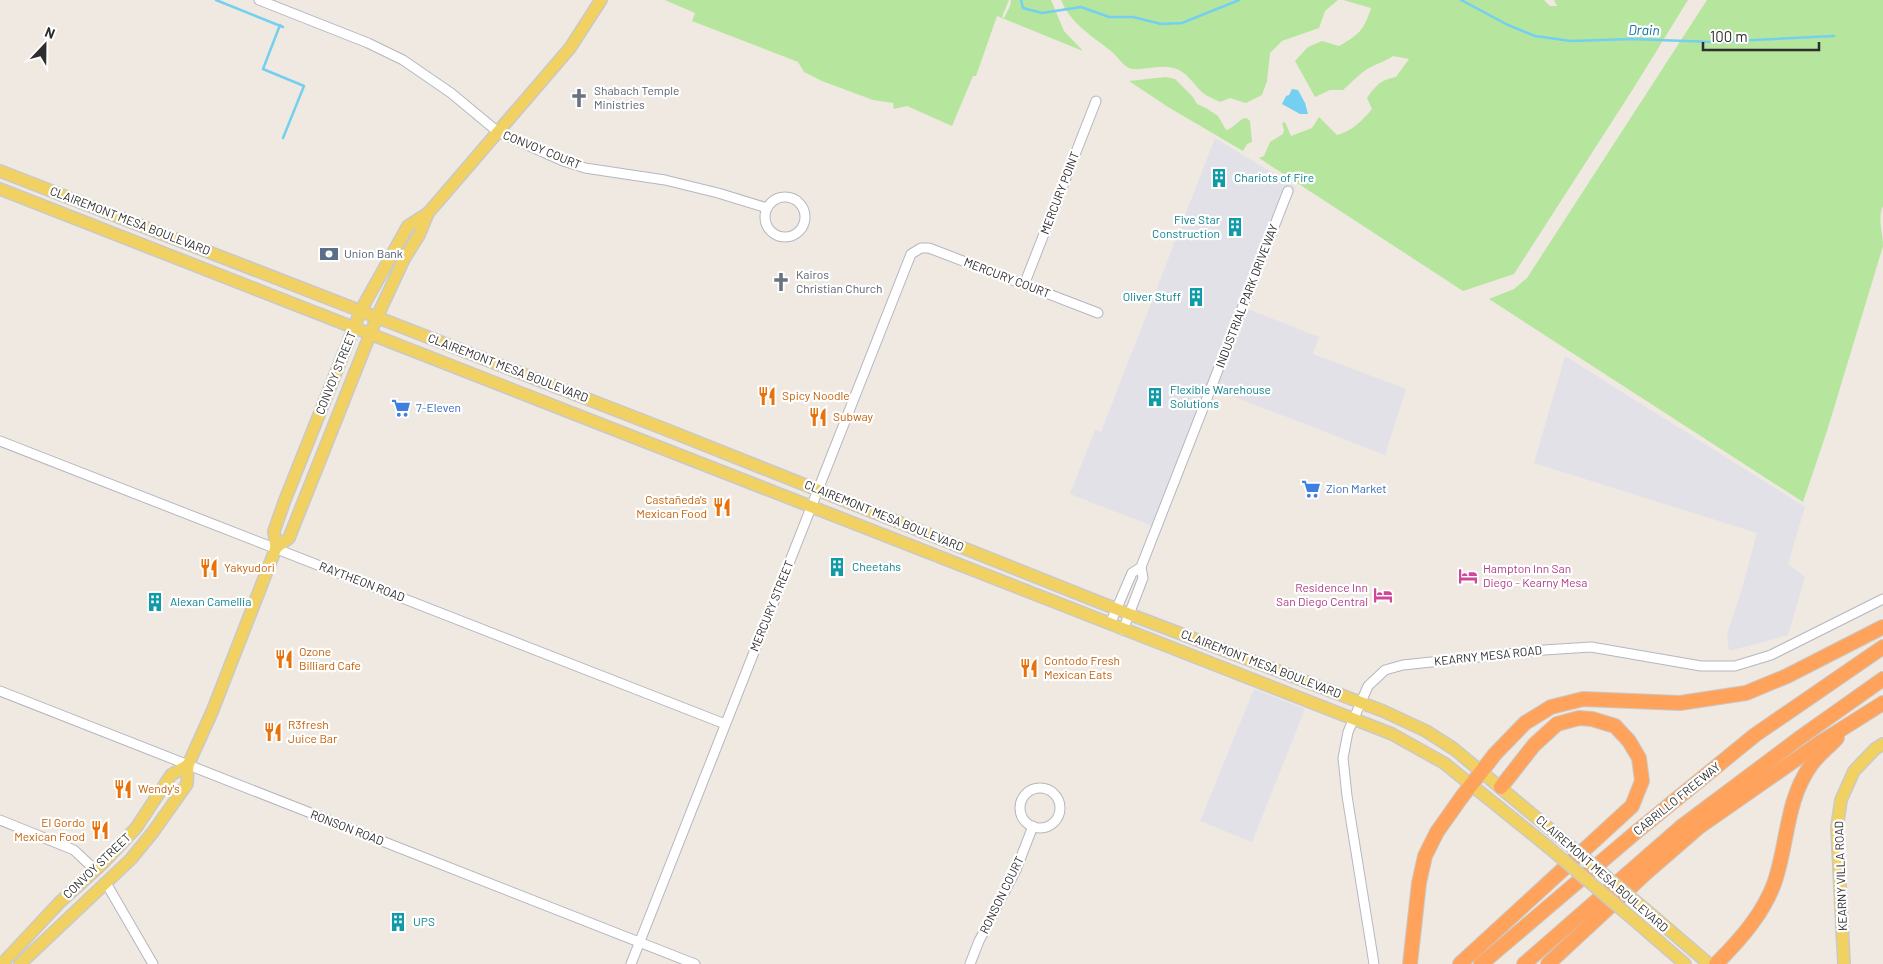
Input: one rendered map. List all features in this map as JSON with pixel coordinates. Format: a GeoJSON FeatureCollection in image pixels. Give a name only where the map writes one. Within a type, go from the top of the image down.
{"type":"FeatureCollection","features":[{"type":"Feature","properties":{"kind":"highway"},"geometry":{"type":"LineString","coordinates":[[1410,964],[1419,883],[1425,856],[1437,832],[1472,784],[1495,754],[1525,724],[1551,707],[1583,699],[1680,703],[1746,693],[1786,676],[1883,627]]}},
{"type":"Feature","properties":{"kind":"highway","name":"CABRILLO FREEWAY"},"geometry":{"type":"LineString","coordinates":[[1482,964],[1635,833],[1747,741],[1883,647]]}},
{"type":"Feature","properties":{"kind":"highway","name":"CABRILLO FREEWAY"},"geometry":{"type":"LineString","coordinates":[[1524,964],[1681,827],[1801,737],[1883,679]]}},
{"type":"Feature","properties":{"kind":"highway"},"geometry":{"type":"LineString","coordinates":[[1548,964],[1646,873],[1699,827],[1818,744],[1883,703]]}},
{"type":"Feature","properties":{"kind":"highway"},"geometry":{"type":"LineString","coordinates":[[1460,964],[1632,806],[1642,781],[1638,758],[1629,741],[1615,726],[1592,719],[1579,718],[1557,724],[1534,745],[1501,786]]}},
{"type":"Feature","properties":{"kind":"highway"},"geometry":{"type":"LineString","coordinates":[[1716,964],[1753,922],[1766,901],[1775,880],[1793,800],[1811,765],[1856,720]]}},
{"type":"Feature","properties":{"kind":"highway"},"geometry":{"type":"LineString","coordinates":[[1563,964],[1579,936]]}},
{"type":"Feature","properties":{"kind":"main road","name":"CONVOY STREET"},"geometry":{"type":"LineString","coordinates":[[20,964],[106,883],[144,844],[187,784],[188,765],[216,703],[276,548],[274,531],[362,310],[408,226],[428,213],[570,48],[601,0]]}},
{"type":"Feature","properties":{"kind":"main road","name":"CLAIREMONT MESA BOULEVARD"},"geometry":{"type":"LineString","coordinates":[[0,171],[362,310],[1116,609],[1360,702],[1426,731],[1452,747],[1501,786],[1709,964]]}},
{"type":"Feature","properties":{"kind":"main road","name":"CLAIREMONT MESA BOULEVARD"},"geometry":{"type":"LineString","coordinates":[[0,189],[355,327],[810,508],[1353,718],[1408,742],[1433,756],[1472,784],[1685,964]]}},
{"type":"Feature","properties":{"kind":"main road","name":"CONVOY STREET"},"geometry":{"type":"LineString","coordinates":[[276,548],[289,538],[370,333],[400,267],[419,235],[428,213]]}},
{"type":"Feature","properties":{"kind":"main road","name":"KEARNY VILLA ROAD"},"geometry":{"type":"LineString","coordinates":[[1844,964],[1837,827],[1841,800],[1854,770],[1875,748],[1883,744]]}},
{"type":"Feature","properties":{"kind":"main road","name":"CONVOY STREET"},"geometry":{"type":"LineString","coordinates":[[2,964],[60,902],[136,828],[171,775],[188,765]]}},
{"type":"Feature","properties":{"kind":"main road"},"geometry":{"type":"LineString","coordinates":[[106,883],[108,870],[136,828]]}},
{"type":"Feature","properties":{"kind":"main road"},"geometry":{"type":"LineString","coordinates":[[61,925],[63,914],[94,883],[95,870]]}},
{"type":"Feature","properties":{"kind":"street","name":"CONVOY COURT"},"geometry":{"type":"LineString","coordinates":[[258,0],[368,43],[403,60],[446,89],[498,132],[523,144],[585,168],[665,180],[718,192],[767,208]]}},
{"type":"Feature","properties":{"kind":"street","name":"MERCURY POINT"},"geometry":{"type":"LineString","coordinates":[[1024,285],[1096,101]]}},
{"type":"Feature","properties":{"kind":"street","name":"INDUSTRIAL PARK DRIVEWAY"},"geometry":{"type":"LineString","coordinates":[[1123,630],[1143,578],[1141,568],[1288,191]]}},
{"type":"Feature","properties":{"kind":"street"},"geometry":{"type":"LineString","coordinates":[[782,197],[794,199],[805,214],[803,226],[799,232],[786,237],[773,234],[766,224],[765,213],[767,208],[776,199],[782,197]]}},
{"type":"Feature","properties":{"kind":"street","name":"MERCURY COURT"},"geometry":{"type":"LineString","coordinates":[[916,250],[929,248],[1098,313]]}},
{"type":"Feature","properties":{"kind":"street","name":"MERCURY STREET"},"geometry":{"type":"LineString","coordinates":[[631,964],[911,254],[916,250]]}},
{"type":"Feature","properties":{"kind":"street","name":"RAYTHEON ROAD"},"geometry":{"type":"LineString","coordinates":[[0,441],[725,724]]}},
{"type":"Feature","properties":{"kind":"street","name":"INDUSTRIAL PARK DRIVEWAY"},"geometry":{"type":"LineString","coordinates":[[1110,624],[1132,572],[1141,568]]}},
{"type":"Feature","properties":{"kind":"street","name":"KEARNY MESA ROAD"},"geometry":{"type":"LineString","coordinates":[[1374,964],[1347,796],[1343,758],[1346,740],[1360,702],[1368,686],[1385,670],[1403,665],[1591,647],[1701,666],[1735,666],[1771,655],[1883,599]]}},
{"type":"Feature","properties":{"kind":"street","name":"RONSON ROAD"},"geometry":{"type":"LineString","coordinates":[[0,691],[695,964]]}},
{"type":"Feature","properties":{"kind":"street"},"geometry":{"type":"LineString","coordinates":[[1033,789],[1047,789],[1058,798],[1059,812],[1051,824],[1042,827],[1033,826],[1022,817],[1020,803],[1025,794],[1033,789]]}},
{"type":"Feature","properties":{"kind":"street"},"geometry":{"type":"LineString","coordinates":[[0,820],[74,850],[95,870]]}},
{"type":"Feature","properties":{"kind":"street","name":"RONSON COURT"},"geometry":{"type":"LineString","coordinates":[[970,964],[979,940],[1016,870],[1033,826]]}},
{"type":"Feature","properties":{"kind":"street"},"geometry":{"type":"LineString","coordinates":[[106,883],[153,964]]}},
{"type":"Feature","properties":{"kind":"shaded area"},"geometry":{"type":"Polygon","coordinates":[[[1215,138],[1296,187],[1245,308],[1319,337],[1313,354],[1406,389],[1385,455],[1214,389],[1160,529],[1070,494],[1095,430],[1101,432],[1215,138]]]}},
{"type":"Feature","properties":{"kind":"shaded area"},"geometry":{"type":"Polygon","coordinates":[[[1565,356],[1805,507],[1788,564],[1805,577],[1788,635],[1729,651],[1727,634],[1757,533],[1534,463],[1565,356]]]}},
{"type":"Feature","properties":{"kind":"shaded area"},"geometry":{"type":"Polygon","coordinates":[[[1254,689],[1305,709],[1252,842],[1200,821],[1254,689]]]}},
{"type":"Feature","properties":{"kind":"green space"},"geometry":{"type":"Polygon","coordinates":[[[665,0],[1009,0],[1002,17],[1004,18],[1011,0],[1051,0],[1064,31],[1083,51],[997,16],[976,76],[973,76],[952,126],[907,106],[894,109],[893,103],[873,100],[822,81],[804,72],[798,62],[692,21],[695,13],[665,0]]]}},
{"type":"Feature","properties":{"kind":"green space"},"geometry":{"type":"Polygon","coordinates":[[[1061,0],[1338,0],[1325,11],[1319,28],[1282,41],[1270,53],[1267,81],[1262,95],[1246,103],[1230,98],[1220,102],[1205,94],[1179,70],[1165,67],[1132,69],[1127,67],[1070,16],[1061,0]]]}},
{"type":"Feature","properties":{"kind":"green space"},"geometry":{"type":"Polygon","coordinates":[[[1343,0],[1544,0],[1550,6],[1557,6],[1554,0],[1688,0],[1514,274],[1463,291],[1259,158],[1264,156],[1270,142],[1283,134],[1282,123],[1285,122],[1291,136],[1312,128],[1319,117],[1337,135],[1352,128],[1372,109],[1367,98],[1373,90],[1386,80],[1396,77],[1409,59],[1393,56],[1367,69],[1343,90],[1330,90],[1315,97],[1295,61],[1308,47],[1322,41],[1339,46],[1360,31],[1366,22],[1371,8],[1343,0]]]}},
{"type":"Feature","properties":{"kind":"green space"},"geometry":{"type":"Polygon","coordinates":[[[1707,0],[1883,0],[1883,206],[1880,221],[1883,246],[1827,431],[1803,502],[1489,299],[1514,289],[1527,278],[1707,0]]]}},
{"type":"Feature","properties":{"kind":"green space"},"geometry":{"type":"Polygon","coordinates":[[[1166,77],[1175,79],[1192,96],[1197,104],[1218,116],[1226,130],[1243,119],[1246,118],[1250,121],[1252,142],[1247,144],[1243,151],[1168,107],[1129,81],[1166,77]]]}},
{"type":"Feature","properties":{"kind":"water"},"geometry":{"type":"Polygon","coordinates":[[[1292,89],[1298,90],[1308,114],[1300,114],[1282,104],[1292,89]]]}},
{"type":"Feature","properties":{"kind":"waterway"},"geometry":{"type":"LineString","coordinates":[[216,0],[283,27]]}},
{"type":"Feature","properties":{"kind":"waterway","name":"Drain"},"geometry":{"type":"LineString","coordinates":[[1021,0],[1023,8],[1042,13],[1081,7],[1109,17],[1133,17],[1161,24],[1182,23],[1239,0]]}},
{"type":"Feature","properties":{"kind":"waterway","name":"Drain"},"geometry":{"type":"LineString","coordinates":[[1461,0],[1508,25],[1535,36],[1571,41],[1631,39],[1713,42],[1834,36]]}},
{"type":"Feature","properties":{"kind":"waterway"},"geometry":{"type":"LineString","coordinates":[[280,25],[263,69],[304,86],[283,138]]}},
{"type":"Feature","properties":{"kind":"place","name":"Shabach Temple Ministries"},"geometry":{"type":"Point","coordinates":[579,98]}},
{"type":"Feature","properties":{"kind":"place","name":"Chariots of Fire"},"geometry":{"type":"Point","coordinates":[1219,178]}},
{"type":"Feature","properties":{"kind":"place","name":"Five Star Construction"},"geometry":{"type":"Point","coordinates":[1235,227]}},
{"type":"Feature","properties":{"kind":"place","name":"Union Bank"},"geometry":{"type":"Point","coordinates":[329,254]}},
{"type":"Feature","properties":{"kind":"place","name":"Kairos Christian Church"},"geometry":{"type":"Point","coordinates":[781,282]}},
{"type":"Feature","properties":{"kind":"place","name":"Oliver Stuff"},"geometry":{"type":"Point","coordinates":[1196,297]}},
{"type":"Feature","properties":{"kind":"place","name":"Spicy Noodle"},"geometry":{"type":"Point","coordinates":[767,396]}},
{"type":"Feature","properties":{"kind":"place","name":"Flexible Warehouse Solutions"},"geometry":{"type":"Point","coordinates":[1155,397]}},
{"type":"Feature","properties":{"kind":"place","name":"7-Eleven"},"geometry":{"type":"Point","coordinates":[401,408]}},
{"type":"Feature","properties":{"kind":"place","name":"Subway"},"geometry":{"type":"Point","coordinates":[818,417]}},
{"type":"Feature","properties":{"kind":"place","name":"Zion Market"},"geometry":{"type":"Point","coordinates":[1311,489]}},
{"type":"Feature","properties":{"kind":"place","name":"Castañeda's Mexican Food"},"geometry":{"type":"Point","coordinates":[722,507]}},
{"type":"Feature","properties":{"kind":"place","name":"Cheetahs"},"geometry":{"type":"Point","coordinates":[837,567]}},
{"type":"Feature","properties":{"kind":"place","name":"Yakyudori"},"geometry":{"type":"Point","coordinates":[209,568]}},
{"type":"Feature","properties":{"kind":"place","name":"Hampton Inn San Diego - Kearny Mesa"},"geometry":{"type":"Point","coordinates":[1468,576]}},
{"type":"Feature","properties":{"kind":"place","name":"Residence Inn San Diego Central"},"geometry":{"type":"Point","coordinates":[1383,595]}},
{"type":"Feature","properties":{"kind":"place","name":"Alexan Camellia"},"geometry":{"type":"Point","coordinates":[155,602]}},
{"type":"Feature","properties":{"kind":"place","name":"Ozone Billiard Cafe"},"geometry":{"type":"Point","coordinates":[284,659]}},
{"type":"Feature","properties":{"kind":"place","name":"Contodo Fresh Mexican Eats"},"geometry":{"type":"Point","coordinates":[1029,668]}},
{"type":"Feature","properties":{"kind":"place","name":"R3fresh Juice Bar"},"geometry":{"type":"Point","coordinates":[273,732]}},
{"type":"Feature","properties":{"kind":"place","name":"Wendy's"},"geometry":{"type":"Point","coordinates":[123,789]}},
{"type":"Feature","properties":{"kind":"place","name":"El Gordo Mexican Food"},"geometry":{"type":"Point","coordinates":[100,830]}},
{"type":"Feature","properties":{"kind":"place","name":"UPS"},"geometry":{"type":"Point","coordinates":[398,922]}}]}
